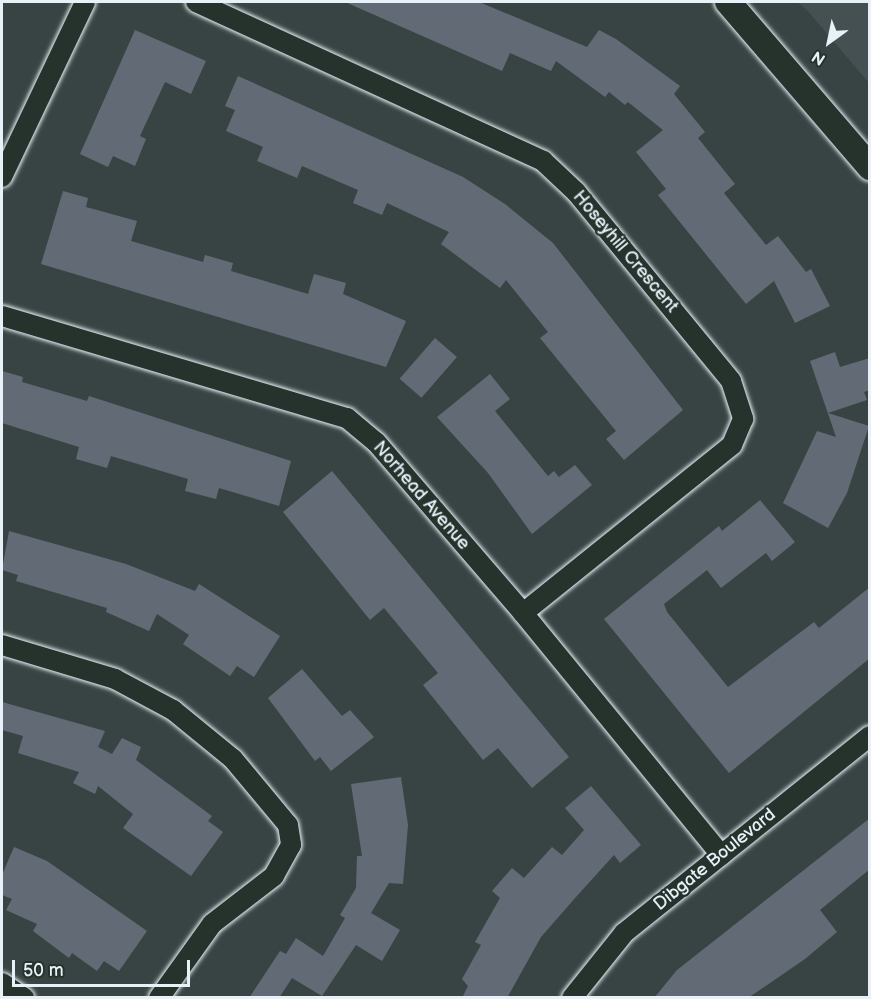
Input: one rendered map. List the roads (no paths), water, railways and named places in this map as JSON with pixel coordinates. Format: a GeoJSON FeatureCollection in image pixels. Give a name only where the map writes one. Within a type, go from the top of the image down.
{"type":"FeatureCollection","features":[{"type":"Feature","properties":{"kind":"street"},"geometry":{"type":"LineString","coordinates":[[2,177],[85,2]]}},
{"type":"Feature","properties":{"kind":"street","name":"Hoseyhill Crescent"},"geometry":{"type":"LineString","coordinates":[[196,2],[543,161],[576,192],[731,381],[743,419],[732,445],[523,613]]}},
{"type":"Feature","properties":{"kind":"street"},"geometry":{"type":"LineString","coordinates":[[728,2],[870,167]]}},
{"type":"Feature","properties":{"kind":"street","name":"Norhead Avenue"},"geometry":{"type":"LineString","coordinates":[[2,316],[346,418],[376,442],[523,613],[721,855]]}},
{"type":"Feature","properties":{"kind":"street"},"geometry":{"type":"LineString","coordinates":[[2,645],[115,679],[173,710],[232,759],[288,825],[291,845],[274,876],[212,924],[159,998]]}},
{"type":"Feature","properties":{"kind":"street","name":"Dibgate Boulevard"},"geometry":{"type":"LineString","coordinates":[[572,998],[624,933],[870,736]]}},
{"type":"Feature","properties":{"kind":"street"},"geometry":{"type":"LineString","coordinates":[[2,983],[24,998]]}}]}
